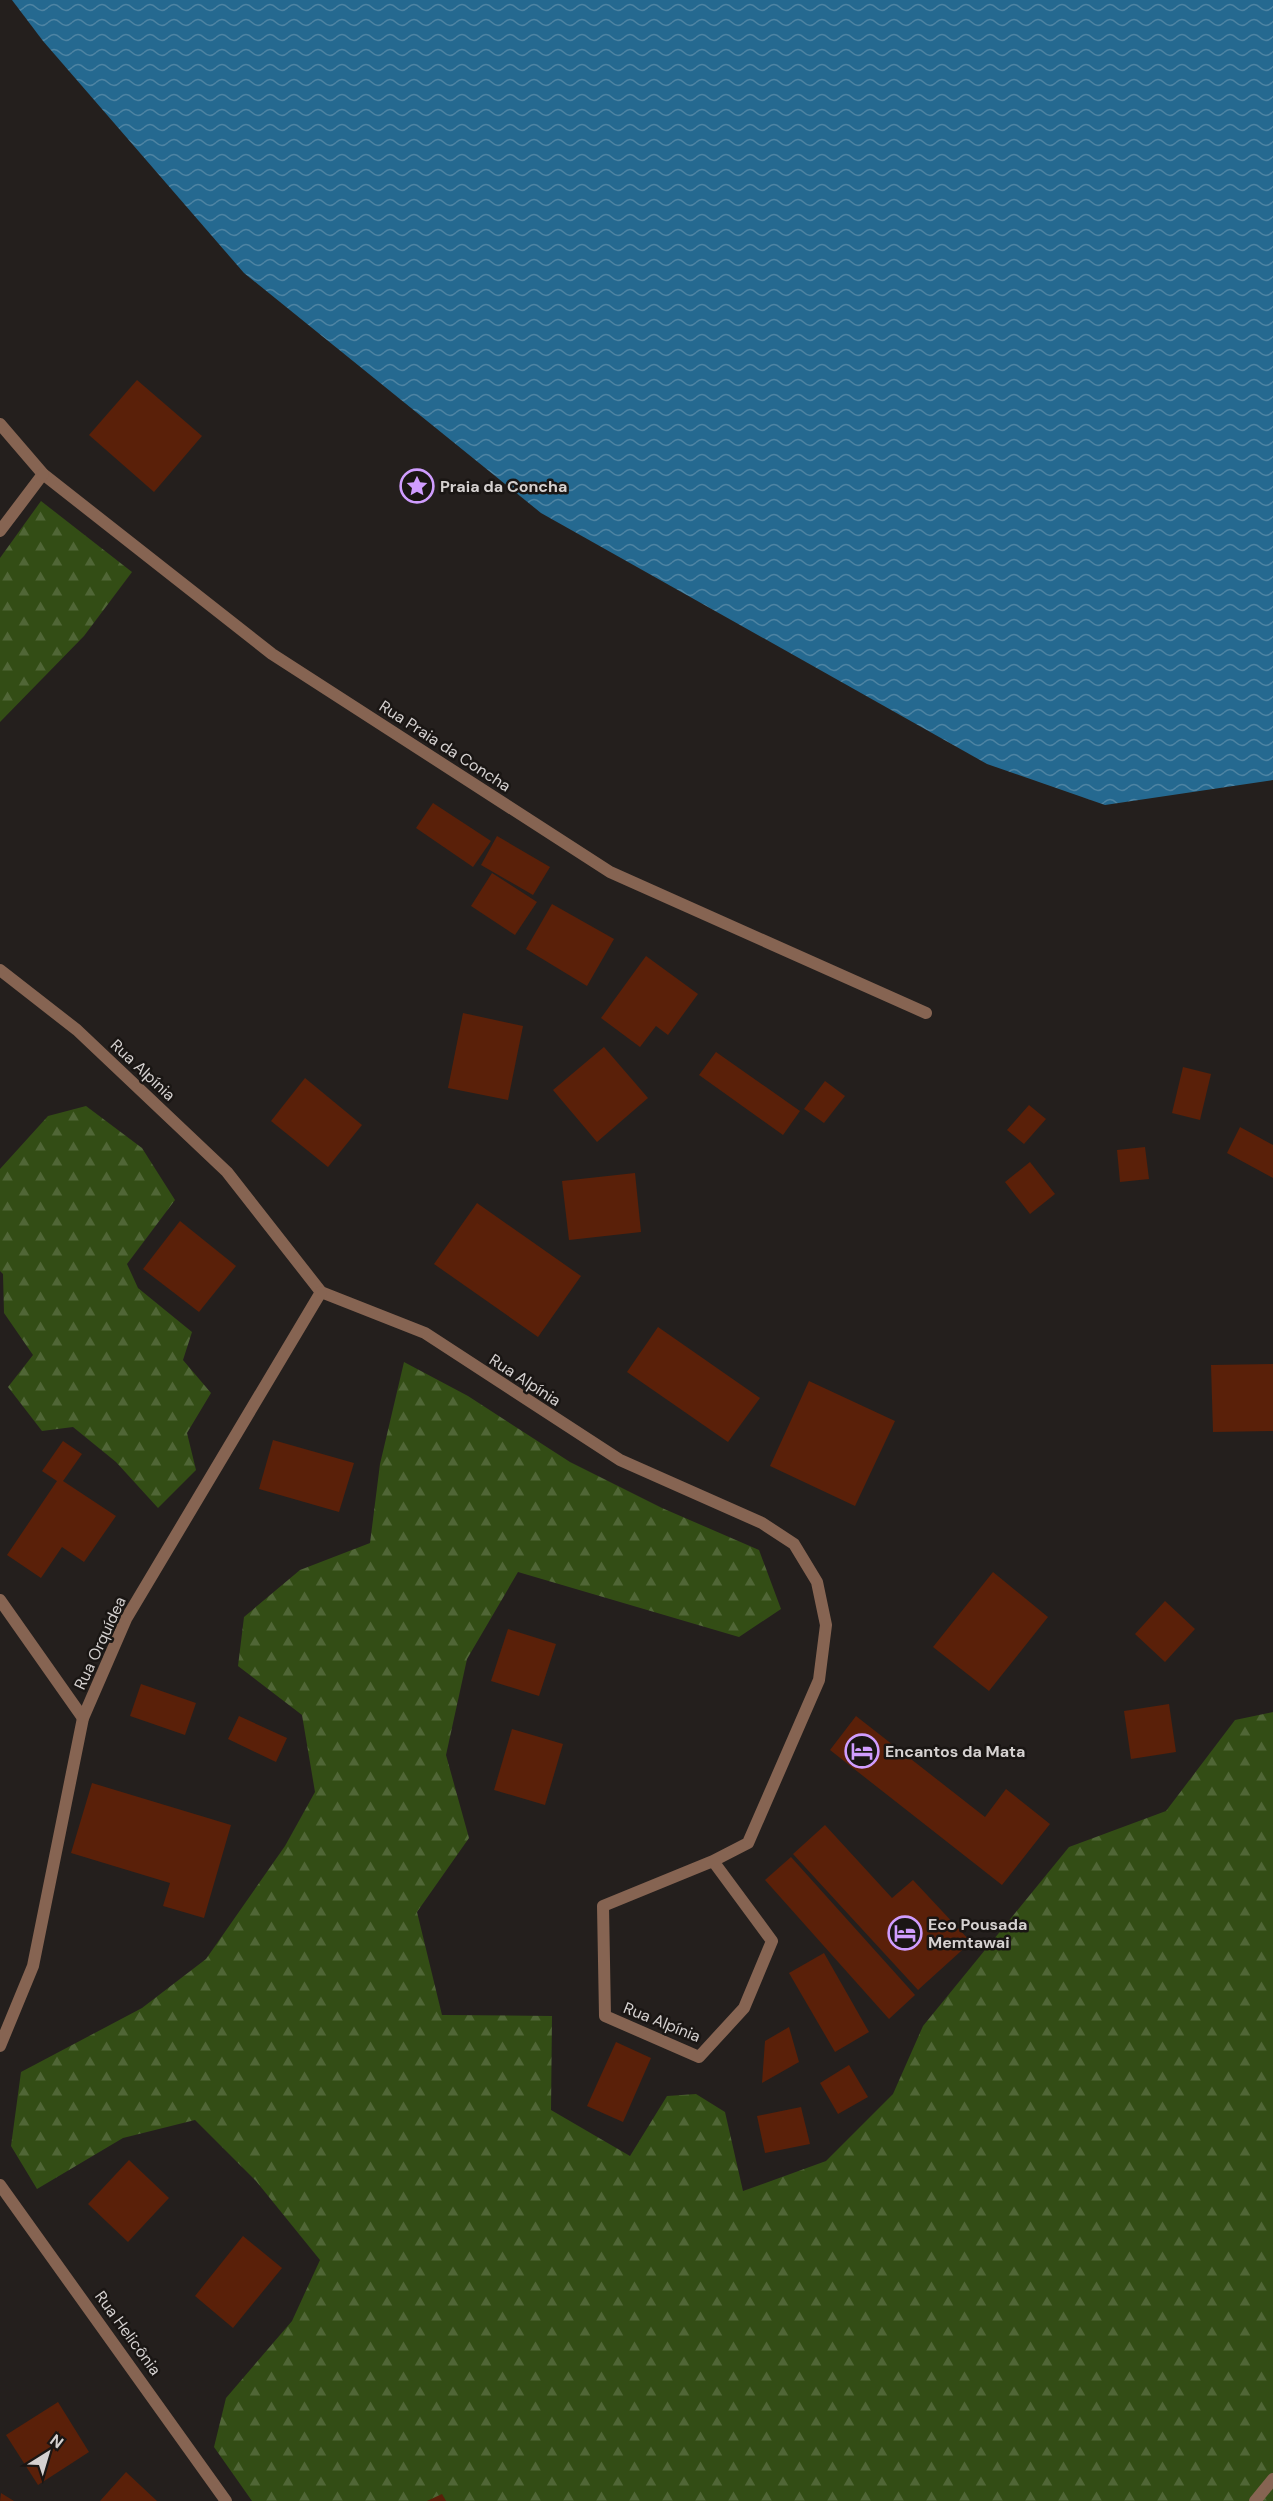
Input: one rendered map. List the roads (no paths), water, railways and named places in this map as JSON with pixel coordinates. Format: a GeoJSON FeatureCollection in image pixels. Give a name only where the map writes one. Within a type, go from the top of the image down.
{"type":"FeatureCollection","features":[{"type":"Feature","properties":{"kind":"street","name":"Rua Praia da Concha"},"geometry":{"type":"LineString","coordinates":[[0,424],[43,474],[272,654],[610,872],[926,1013]]}},
{"type":"Feature","properties":{"kind":"street"},"geometry":{"type":"LineString","coordinates":[[0,531],[43,474]]}},
{"type":"Feature","properties":{"kind":"street","name":"Rua Alpínia"},"geometry":{"type":"LineString","coordinates":[[0,970],[77,1030],[227,1172],[321,1292],[425,1333],[620,1460],[762,1523],[794,1544],[817,1582],[826,1625],[819,1680],[748,1843],[713,1861],[603,1906],[605,2016],[699,2057],[744,2008],[772,1941],[713,1861]]}},
{"type":"Feature","properties":{"kind":"street","name":"Rua Orquídea"},"geometry":{"type":"LineString","coordinates":[[0,2046],[33,1966],[83,1718],[126,1619],[321,1292]]}},
{"type":"Feature","properties":{"kind":"street"},"geometry":{"type":"LineString","coordinates":[[0,1600],[83,1718]]}},
{"type":"Feature","properties":{"kind":"street","name":"Rua Helicônia"},"geometry":{"type":"LineString","coordinates":[[0,2185],[226,2501]]}},
{"type":"Feature","properties":{"kind":"street"},"geometry":{"type":"LineString","coordinates":[[1255,2501],[1273,2479]]}},
{"type":"Feature","properties":{"kind":"water"},"geometry":{"type":"Polygon","coordinates":[[[12,0],[1273,0],[1273,780],[1105,805],[987,764],[541,513],[244,273],[43,41],[12,0]]]}},
{"type":"Feature","properties":{"kind":"place","name":"Praia da Concha"},"geometry":{"type":"Point","coordinates":[417,486]}},
{"type":"Feature","properties":{"kind":"place","name":"Encantos da Mata"},"geometry":{"type":"Point","coordinates":[862,1751]}},
{"type":"Feature","properties":{"kind":"place","name":"Eco Pousada Memtawai"},"geometry":{"type":"Point","coordinates":[905,1933]}}]}
